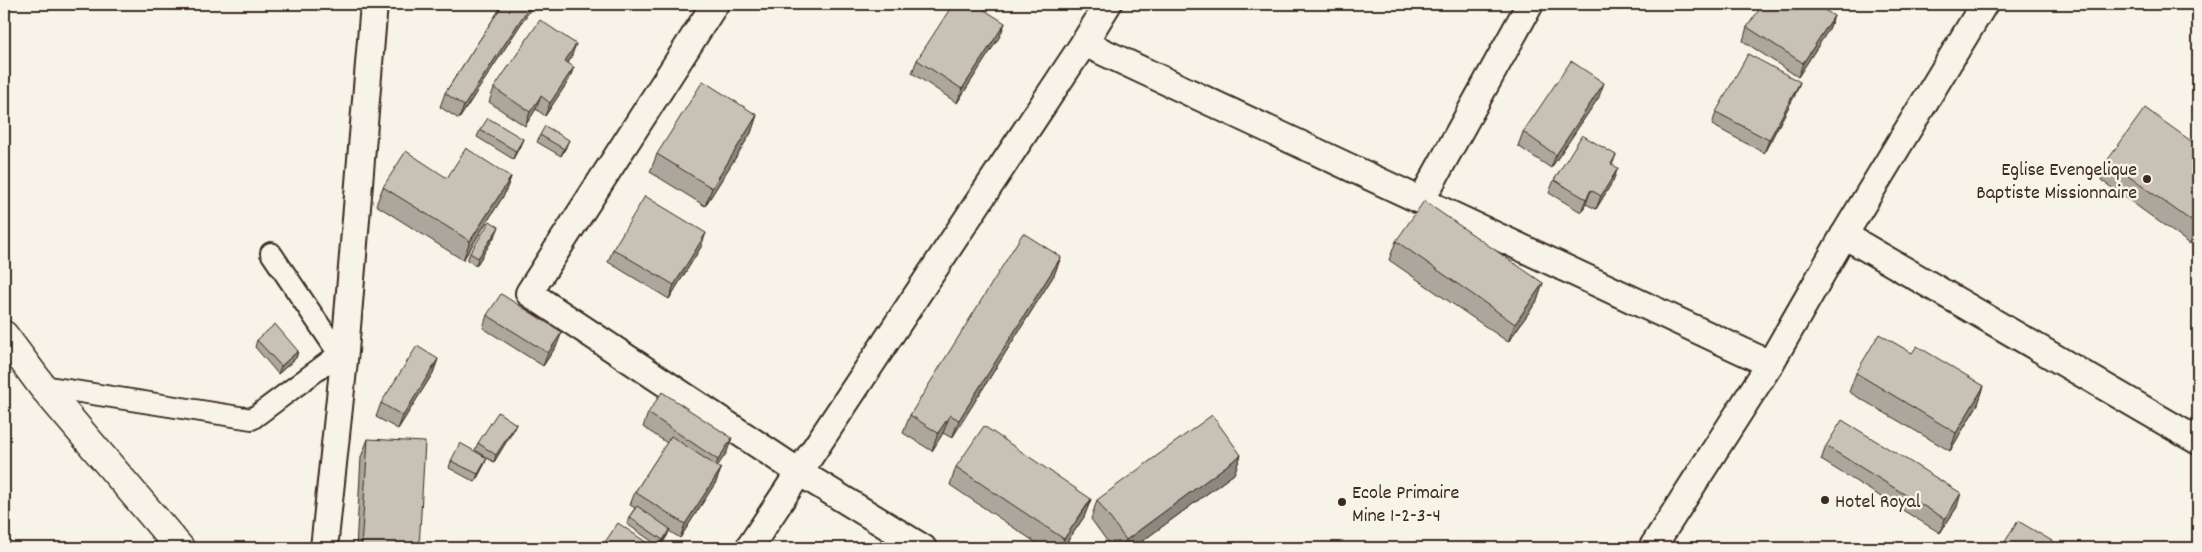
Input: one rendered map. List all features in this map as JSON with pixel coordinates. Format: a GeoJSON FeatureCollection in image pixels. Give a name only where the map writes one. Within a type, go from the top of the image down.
{"type":"FeatureCollection","features":[{"type":"Feature","properties":{"kind":"street"},"geometry":{"type":"LineString","coordinates":[[324,548],[345,351],[374,4]]}},
{"type":"Feature","properties":{"kind":"street"},"geometry":{"type":"LineString","coordinates":[[714,4],[529,293],[799,472],[923,548]]}},
{"type":"Feature","properties":{"kind":"street"},"geometry":{"type":"LineString","coordinates":[[749,548],[1084,44],[1108,4]]}},
{"type":"Feature","properties":{"kind":"street"},"geometry":{"type":"LineString","coordinates":[[1421,201],[1530,4]]}},
{"type":"Feature","properties":{"kind":"street"},"geometry":{"type":"LineString","coordinates":[[1652,548],[1770,364],[1844,235],[1984,4]]}},
{"type":"Feature","properties":{"kind":"street"},"geometry":{"type":"LineString","coordinates":[[1084,44],[1770,364]]}},
{"type":"Feature","properties":{"kind":"street"},"geometry":{"type":"LineString","coordinates":[[1844,235],[2198,441]]}},
{"type":"Feature","properties":{"kind":"street"},"geometry":{"type":"LineString","coordinates":[[42,386],[252,418],[339,354],[271,253]]}},
{"type":"Feature","properties":{"kind":"street"},"geometry":{"type":"LineString","coordinates":[[4,335],[42,386],[180,548]]}},
{"type":"Feature","properties":{"kind":"building"},"geometry":{"type":"Polygon","coordinates":[[[503,4],[531,4],[464,106],[445,93],[503,4]]]}},
{"type":"Feature","properties":{"kind":"building"},"geometry":{"type":"Polygon","coordinates":[[[953,4],[975,4],[1005,23],[962,89],[917,60],[953,4]]]}},
{"type":"Feature","properties":{"kind":"building"},"geometry":{"type":"Polygon","coordinates":[[[1763,4],[1815,4],[1834,16],[1803,63],[1747,27],[1763,4]]]}},
{"type":"Feature","properties":{"kind":"building"},"geometry":{"type":"Polygon","coordinates":[[[540,20],[576,44],[565,61],[574,67],[550,103],[541,96],[530,112],[494,88],[540,20]]]}},
{"type":"Feature","properties":{"kind":"building"},"geometry":{"type":"Polygon","coordinates":[[[1748,54],[1800,82],[1769,140],[1716,112],[1748,54]]]}},
{"type":"Feature","properties":{"kind":"building"},"geometry":{"type":"Polygon","coordinates":[[[1571,61],[1604,83],[1556,155],[1523,132],[1571,61]]]}},
{"type":"Feature","properties":{"kind":"building"},"geometry":{"type":"Polygon","coordinates":[[[703,81],[757,115],[712,188],[657,154],[703,81]]]}},
{"type":"Feature","properties":{"kind":"building"},"geometry":{"type":"Polygon","coordinates":[[[2145,108],[2198,146],[2197,225],[2107,161],[2145,108]]]}},
{"type":"Feature","properties":{"kind":"building"},"geometry":{"type":"Polygon","coordinates":[[[488,118],[523,139],[516,151],[480,130],[488,118]]]}},
{"type":"Feature","properties":{"kind":"building"},"geometry":{"type":"Polygon","coordinates":[[[545,126],[569,140],[564,149],[540,135],[545,126]]]}},
{"type":"Feature","properties":{"kind":"building"},"geometry":{"type":"Polygon","coordinates":[[[1582,135],[1616,155],[1611,164],[1618,168],[1601,196],[1591,190],[1586,199],[1554,180],[1582,135]]]}},
{"type":"Feature","properties":{"kind":"building"},"geometry":{"type":"Polygon","coordinates":[[[466,148],[511,177],[470,241],[383,187],[406,151],[447,178],[466,148]]]}},
{"type":"Feature","properties":{"kind":"building"},"geometry":{"type":"Polygon","coordinates":[[[645,196],[706,233],[674,285],[613,249],[645,196]]]}},
{"type":"Feature","properties":{"kind":"building"},"geometry":{"type":"Polygon","coordinates":[[[1424,201],[1543,283],[1515,324],[1396,241],[1424,201]]]}},
{"type":"Feature","properties":{"kind":"building"},"geometry":{"type":"Polygon","coordinates":[[[490,221],[499,227],[478,258],[470,253],[490,221]]]}},
{"type":"Feature","properties":{"kind":"building"},"geometry":{"type":"Polygon","coordinates":[[[1023,233],[1061,257],[959,420],[950,415],[938,433],[910,415],[1023,233]]]}},
{"type":"Feature","properties":{"kind":"building"},"geometry":{"type":"Polygon","coordinates":[[[501,294],[562,332],[548,353],[487,315],[501,294]]]}},
{"type":"Feature","properties":{"kind":"building"},"geometry":{"type":"Polygon","coordinates":[[[275,324],[298,351],[281,366],[257,340],[275,324]]]}},
{"type":"Feature","properties":{"kind":"building"},"geometry":{"type":"Polygon","coordinates":[[[1879,334],[1912,353],[1917,346],[1984,386],[1956,433],[1856,373],[1879,334]]]}},
{"type":"Feature","properties":{"kind":"building"},"geometry":{"type":"Polygon","coordinates":[[[417,346],[438,359],[403,416],[381,403],[417,346]]]}},
{"type":"Feature","properties":{"kind":"building"},"geometry":{"type":"Polygon","coordinates":[[[662,392],[732,438],[718,460],[648,413],[662,392]]]}},
{"type":"Feature","properties":{"kind":"building"},"geometry":{"type":"Polygon","coordinates":[[[498,412],[516,424],[496,455],[478,443],[498,412]]]}},
{"type":"Feature","properties":{"kind":"building"},"geometry":{"type":"Polygon","coordinates":[[[1212,415],[1241,455],[1126,540],[1097,500],[1212,415]]]}},
{"type":"Feature","properties":{"kind":"building"},"geometry":{"type":"Polygon","coordinates":[[[1842,420],[1961,493],[1945,519],[1826,446],[1842,420]]]}},
{"type":"Feature","properties":{"kind":"building"},"geometry":{"type":"Polygon","coordinates":[[[984,426],[1091,499],[1064,539],[956,467],[984,426]]]}},
{"type":"Feature","properties":{"kind":"building"},"geometry":{"type":"Polygon","coordinates":[[[671,436],[721,469],[685,524],[635,492],[671,436]]]}},
{"type":"Feature","properties":{"kind":"building"},"geometry":{"type":"Polygon","coordinates":[[[368,439],[425,442],[419,548],[361,548],[368,439]]]}},
{"type":"Feature","properties":{"kind":"building"},"geometry":{"type":"Polygon","coordinates":[[[460,443],[487,458],[478,474],[451,461],[460,443]]]}},
{"type":"Feature","properties":{"kind":"building"},"geometry":{"type":"Polygon","coordinates":[[[637,506],[670,529],[663,540],[629,517],[637,506]]]}},
{"type":"Feature","properties":{"kind":"building"},"geometry":{"type":"Polygon","coordinates":[[[2018,521],[2064,548],[2001,548],[2018,521]]]}},
{"type":"Feature","properties":{"kind":"building"},"geometry":{"type":"Polygon","coordinates":[[[618,523],[653,547],[601,548],[618,523]]]}},
{"type":"Feature","properties":{"kind":"place","name":"Eglise Evengelique Baptiste Missionnaire"},"geometry":{"type":"Point","coordinates":[2147,179]}},
{"type":"Feature","properties":{"kind":"place","name":"Hotel Royal"},"geometry":{"type":"Point","coordinates":[1825,500]}},
{"type":"Feature","properties":{"kind":"place","name":"Ecole Primaire Mine 1-2-3-4"},"geometry":{"type":"Point","coordinates":[1342,502]}}]}
